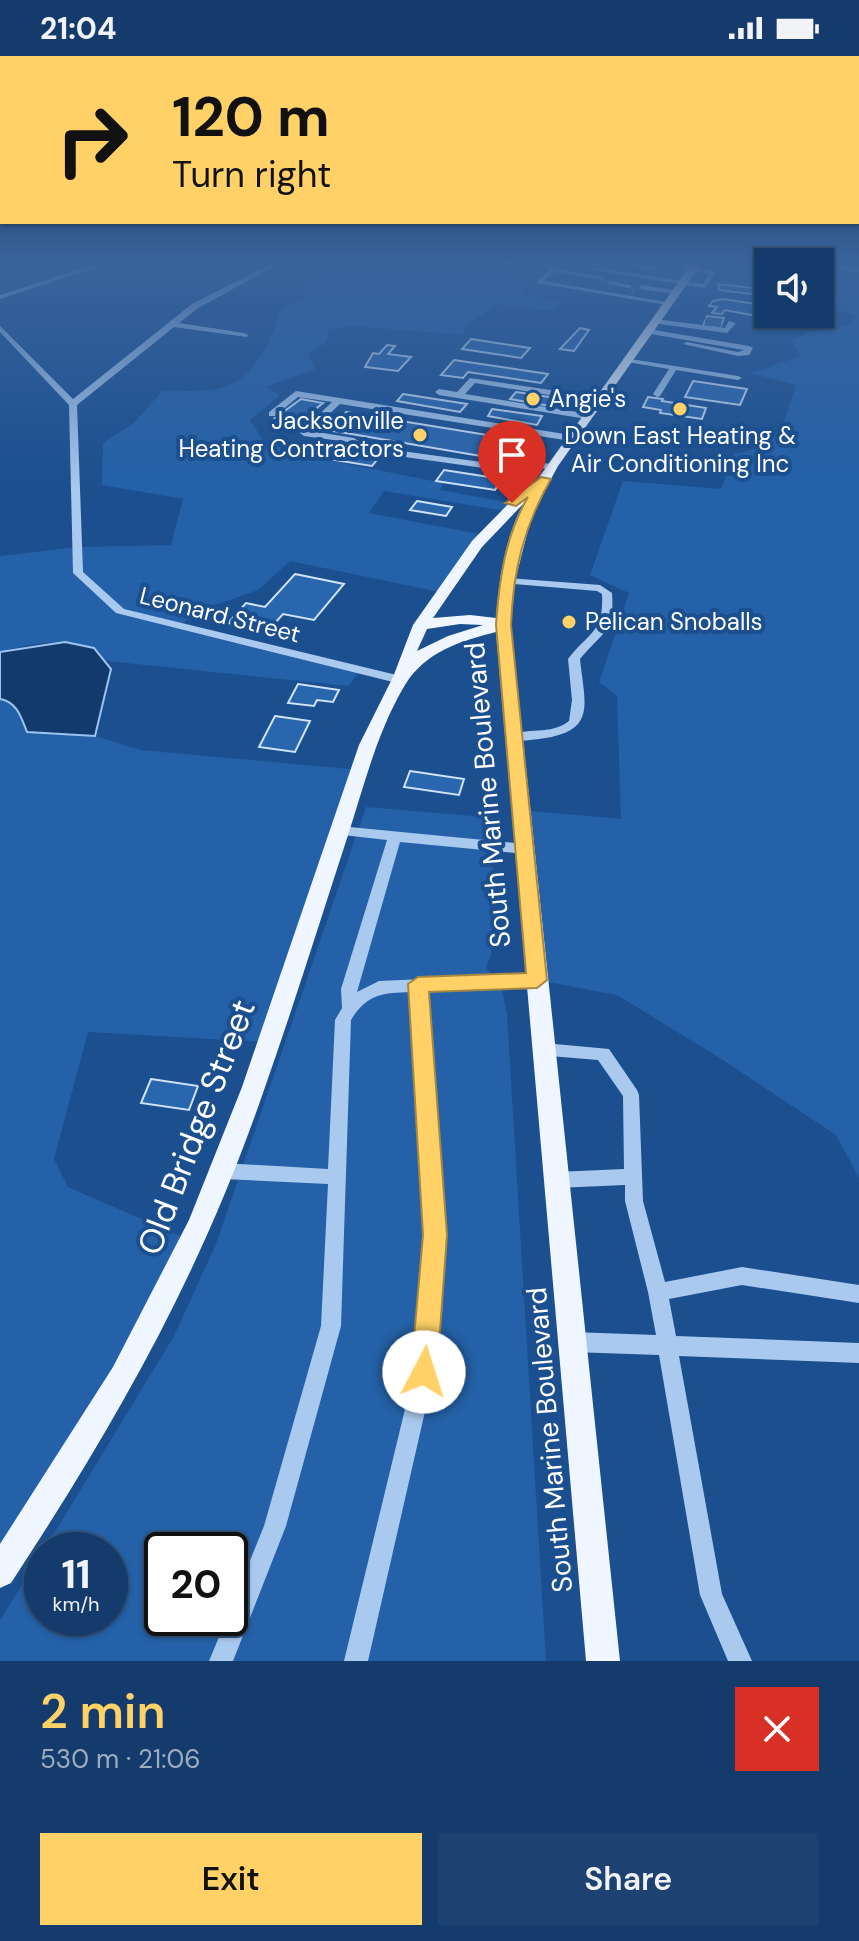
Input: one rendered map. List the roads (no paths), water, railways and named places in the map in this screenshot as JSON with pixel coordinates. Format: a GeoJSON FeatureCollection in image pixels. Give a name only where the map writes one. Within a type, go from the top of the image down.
{"type":"FeatureCollection","features":[{"type":"Feature","properties":{"kind":"main road","name":"South Marine Boulevard"},"geometry":{"type":"LineString","coordinates":[[603,1661],[503,625],[507,581],[525,514],[571,438],[643,338]]}},
{"type":"Feature","properties":{"kind":"main road","name":"Old Bridge Street"},"geometry":{"type":"LineString","coordinates":[[401,680],[406,651],[484,535],[512,503],[548,473]]}},
{"type":"Feature","properties":{"kind":"main road"},"geometry":{"type":"LineString","coordinates":[[421,625],[456,619],[483,619],[503,625]]}},
{"type":"Feature","properties":{"kind":"main road","name":"Old Bridge Street"},"geometry":{"type":"LineString","coordinates":[[0,1572],[120,1386],[180,1267],[223,1171],[362,762],[401,680],[411,664],[430,652],[460,637],[503,625]]}},
{"type":"Feature","properties":{"kind":"street"},"geometry":{"type":"LineString","coordinates":[[10,338],[73,404],[155,338]]}},
{"type":"Feature","properties":{"kind":"street"},"geometry":{"type":"LineString","coordinates":[[684,338],[690,340],[738,354],[749,351],[743,345],[690,340]]}},
{"type":"Feature","properties":{"kind":"street"},"geometry":{"type":"LineString","coordinates":[[690,340],[695,338]]}},
{"type":"Feature","properties":{"kind":"street"},"geometry":{"type":"LineString","coordinates":[[690,340],[689,350],[754,358],[758,346],[743,338]]}},
{"type":"Feature","properties":{"kind":"street"},"geometry":{"type":"LineString","coordinates":[[627,360],[738,378]]}},
{"type":"Feature","properties":{"kind":"street"},"geometry":{"type":"LineString","coordinates":[[657,394],[674,368]]}},
{"type":"Feature","properties":{"kind":"street"},"geometry":{"type":"LineString","coordinates":[[459,395],[473,380],[598,400]]}},
{"type":"Feature","properties":{"kind":"street"},"geometry":{"type":"LineString","coordinates":[[439,392],[587,416]]}},
{"type":"Feature","properties":{"kind":"street"},"geometry":{"type":"LineString","coordinates":[[272,414],[296,394],[571,438]]}},
{"type":"Feature","properties":{"kind":"street"},"geometry":{"type":"LineString","coordinates":[[338,401],[304,433],[351,440],[362,448],[498,467],[505,463],[530,432]]}},
{"type":"Feature","properties":{"kind":"street","name":"Leonard Street"},"geometry":{"type":"LineString","coordinates":[[73,404],[78,573],[120,611],[401,680]]}},
{"type":"Feature","properties":{"kind":"street"},"geometry":{"type":"LineString","coordinates":[[505,463],[516,470],[548,473]]}},
{"type":"Feature","properties":{"kind":"street"},"geometry":{"type":"LineString","coordinates":[[507,581],[600,588],[607,593],[609,606],[597,640],[574,659],[579,716],[575,726],[561,734],[514,737]]}},
{"type":"Feature","properties":{"kind":"street"},"geometry":{"type":"LineString","coordinates":[[339,831],[525,849]]}},
{"type":"Feature","properties":{"kind":"street"},"geometry":{"type":"LineString","coordinates":[[221,1661],[275,1526],[331,1326],[343,1020],[349,1007],[349,989],[395,837]]}},
{"type":"Feature","properties":{"kind":"street"},"geometry":{"type":"LineString","coordinates":[[349,1007],[379,987],[537,980]]}},
{"type":"Feature","properties":{"kind":"street"},"geometry":{"type":"LineString","coordinates":[[356,1661],[424,1372],[435,1235],[418,984]]}},
{"type":"Feature","properties":{"kind":"street"},"geometry":{"type":"LineString","coordinates":[[544,1050],[603,1054],[631,1095],[634,1201],[658,1292],[711,1595],[740,1661]]}},
{"type":"Feature","properties":{"kind":"street"},"geometry":{"type":"LineString","coordinates":[[223,1171],[337,1177]]}},
{"type":"Feature","properties":{"kind":"street"},"geometry":{"type":"LineString","coordinates":[[556,1180],[633,1177]]}},
{"type":"Feature","properties":{"kind":"street"},"geometry":{"type":"LineString","coordinates":[[658,1292],[742,1276],[859,1294]]}},
{"type":"Feature","properties":{"kind":"street"},"geometry":{"type":"LineString","coordinates":[[572,1342],[859,1353]]}},
{"type":"Feature","properties":{"kind":"place","name":"Angie's"},"geometry":{"type":"Point","coordinates":[533,399]}},
{"type":"Feature","properties":{"kind":"place","name":"Down East Heating & Air Conditioning Inc"},"geometry":{"type":"Point","coordinates":[680,409]}},
{"type":"Feature","properties":{"kind":"place","name":"Jacksonville Heating Contractors"},"geometry":{"type":"Point","coordinates":[420,435]}},
{"type":"Feature","properties":{"kind":"place","name":"Pelican Snoballs"},"geometry":{"type":"Point","coordinates":[569,622]}}]}
